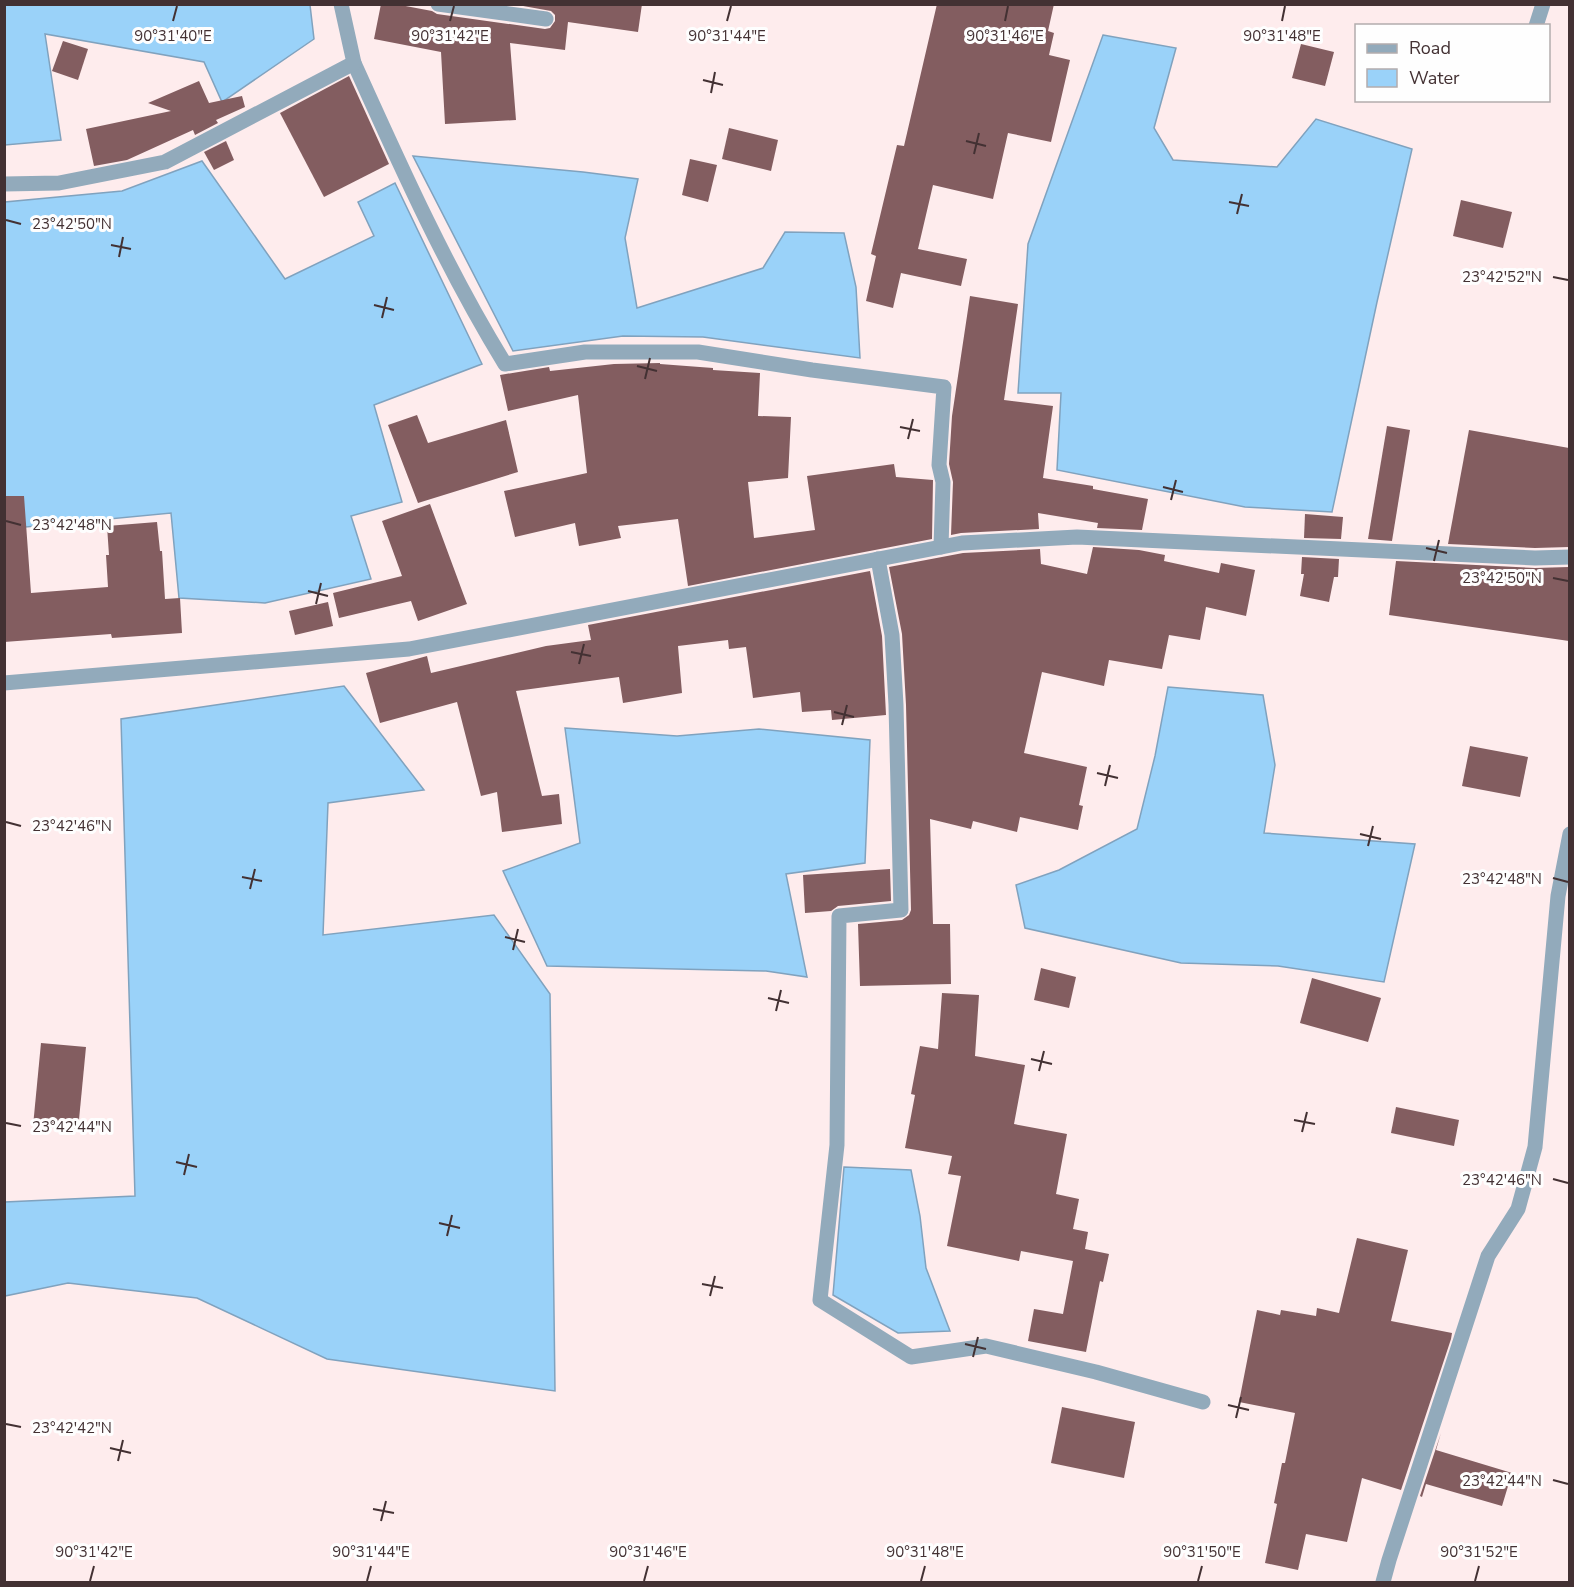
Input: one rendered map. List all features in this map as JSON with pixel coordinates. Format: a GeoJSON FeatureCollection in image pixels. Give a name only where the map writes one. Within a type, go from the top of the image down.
{"type":"FeatureCollection","features":[{"type":"Feature","properties":{"kind":"street"},"geometry":{"type":"LineString","coordinates":[[341,4],[354,63],[414,196],[505,364],[585,352],[698,352],[944,387],[939,465],[943,482],[941,547]]}},
{"type":"Feature","properties":{"kind":"street"},"geometry":{"type":"LineString","coordinates":[[438,4],[546,19]]}},
{"type":"Feature","properties":{"kind":"street"},"geometry":{"type":"LineString","coordinates":[[1537,24],[1544,4]]}},
{"type":"Feature","properties":{"kind":"street"},"geometry":{"type":"LineString","coordinates":[[4,184],[59,183],[165,162],[354,63]]}},
{"type":"Feature","properties":{"kind":"street"},"geometry":{"type":"LineString","coordinates":[[4,683],[409,649],[962,543],[1077,537],[1534,558],[1569,557]]}},
{"type":"Feature","properties":{"kind":"street"},"geometry":{"type":"LineString","coordinates":[[878,559],[892,635],[901,910],[839,916],[837,1145],[820,1300],[911,1357],[986,1346],[1096,1372],[1203,1402]]}},
{"type":"Feature","properties":{"kind":"street"},"geometry":{"type":"LineString","coordinates":[[1383,1582],[1488,1256],[1518,1209],[1535,1147],[1558,896],[1569,834]]}},
{"type":"Feature","properties":{"kind":"water"},"geometry":{"type":"Polygon","coordinates":[[[5,5],[310,5],[314,39],[222,102],[204,62],[45,34],[61,140],[5,145],[5,5]]]}},
{"type":"Feature","properties":{"kind":"water"},"geometry":{"type":"Polygon","coordinates":[[[1103,35],[1176,48],[1154,128],[1173,160],[1277,167],[1316,119],[1412,149],[1332,512],[1245,507],[1057,470],[1061,393],[1018,393],[1028,244],[1103,35]]]}},
{"type":"Feature","properties":{"kind":"water"},"geometry":{"type":"Polygon","coordinates":[[[413,156],[638,179],[625,238],[637,308],[763,268],[785,232],[844,233],[856,287],[860,358],[703,337],[623,336],[513,351],[413,156]]]}},
{"type":"Feature","properties":{"kind":"water"},"geometry":{"type":"Polygon","coordinates":[[[202,161],[285,279],[374,236],[358,202],[395,183],[482,364],[374,405],[402,502],[351,516],[371,579],[265,603],[179,598],[171,513],[5,529],[5,202],[122,191],[202,161]]]}},
{"type":"Feature","properties":{"kind":"water"},"geometry":{"type":"Polygon","coordinates":[[[344,686],[424,790],[328,803],[323,935],[494,915],[550,994],[555,1391],[327,1359],[197,1298],[68,1283],[5,1296],[5,1202],[135,1196],[121,719],[344,686]]]}},
{"type":"Feature","properties":{"kind":"water"},"geometry":{"type":"Polygon","coordinates":[[[1168,687],[1263,695],[1275,765],[1264,833],[1415,844],[1384,982],[1278,966],[1181,963],[1025,928],[1016,885],[1059,870],[1137,829],[1155,756],[1168,687]]]}},
{"type":"Feature","properties":{"kind":"water"},"geometry":{"type":"Polygon","coordinates":[[[565,728],[677,736],[759,729],[870,740],[865,863],[786,874],[807,977],[766,971],[547,966],[503,871],[580,843],[565,728]]]}},
{"type":"Feature","properties":{"kind":"water"},"geometry":{"type":"Polygon","coordinates":[[[844,1167],[911,1170],[920,1216],[926,1268],[950,1331],[898,1333],[833,1295],[844,1167]]]}},
{"type":"Feature","properties":{"kind":"building"},"geometry":{"type":"Polygon","coordinates":[[[381,4],[395,4],[437,14],[545,29],[550,28],[555,21],[555,15],[551,11],[512,4],[642,4],[638,32],[568,22],[565,50],[510,43],[516,120],[445,124],[441,52],[374,39],[381,4]]]}},
{"type":"Feature","properties":{"kind":"building"},"geometry":{"type":"Polygon","coordinates":[[[937,4],[1054,4],[1048,31],[1054,33],[1049,55],[1070,60],[1051,142],[1008,133],[993,199],[933,185],[918,249],[967,259],[961,286],[901,273],[893,308],[866,301],[876,256],[871,254],[897,145],[904,146],[937,4]]]}},
{"type":"Feature","properties":{"kind":"building"},"geometry":{"type":"Polygon","coordinates":[[[63,41],[88,49],[78,80],[52,71],[63,41]]]}},
{"type":"Feature","properties":{"kind":"building"},"geometry":{"type":"Polygon","coordinates":[[[1301,44],[1334,52],[1325,86],[1292,78],[1301,44]]]}},
{"type":"Feature","properties":{"kind":"building"},"geometry":{"type":"Polygon","coordinates":[[[349,76],[389,164],[324,197],[280,113],[349,76]]]}},
{"type":"Feature","properties":{"kind":"building"},"geometry":{"type":"Polygon","coordinates":[[[199,81],[209,103],[242,96],[245,107],[216,120],[218,123],[195,135],[193,130],[127,160],[94,166],[86,129],[171,111],[148,103],[199,81]]]}},
{"type":"Feature","properties":{"kind":"building"},"geometry":{"type":"Polygon","coordinates":[[[729,128],[778,140],[771,171],[722,159],[729,128]]]}},
{"type":"Feature","properties":{"kind":"building"},"geometry":{"type":"Polygon","coordinates":[[[226,141],[234,160],[214,170],[204,152],[226,141]]]}},
{"type":"Feature","properties":{"kind":"building"},"geometry":{"type":"Polygon","coordinates":[[[690,159],[717,165],[708,202],[682,195],[690,159]]]}},
{"type":"Feature","properties":{"kind":"building"},"geometry":{"type":"Polygon","coordinates":[[[1461,200],[1512,212],[1503,248],[1453,236],[1461,200]]]}},
{"type":"Feature","properties":{"kind":"building"},"geometry":{"type":"Polygon","coordinates":[[[970,296],[1018,304],[1004,400],[1053,406],[1043,478],[1093,486],[1093,489],[1148,499],[1142,530],[1097,528],[1098,523],[1038,513],[1039,529],[951,535],[953,482],[949,464],[952,416],[970,296]]]}},
{"type":"Feature","properties":{"kind":"building"},"geometry":{"type":"Polygon","coordinates":[[[660,363],[760,373],[758,416],[791,417],[788,478],[748,482],[754,538],[815,530],[807,476],[894,464],[896,477],[933,480],[932,539],[688,586],[678,519],[618,526],[621,538],[579,546],[575,523],[515,537],[504,491],[587,473],[578,395],[508,411],[500,375],[549,367],[550,371],[614,364],[660,363]]]}},
{"type":"Feature","properties":{"kind":"building"},"geometry":{"type":"Polygon","coordinates":[[[417,415],[428,443],[506,420],[518,472],[418,503],[388,425],[417,415]]]}},
{"type":"Feature","properties":{"kind":"building"},"geometry":{"type":"Polygon","coordinates":[[[1387,426],[1410,430],[1392,541],[1368,539],[1387,426]]]}},
{"type":"Feature","properties":{"kind":"building"},"geometry":{"type":"Polygon","coordinates":[[[1469,430],[1569,448],[1569,547],[1535,548],[1448,544],[1469,430]]]}},
{"type":"Feature","properties":{"kind":"building"},"geometry":{"type":"Polygon","coordinates":[[[4,496],[24,496],[31,593],[108,587],[107,526],[157,522],[160,551],[162,551],[165,599],[180,598],[182,633],[112,638],[111,634],[4,642],[4,496]]]}},
{"type":"Feature","properties":{"kind":"building"},"geometry":{"type":"Polygon","coordinates":[[[430,504],[467,604],[418,621],[411,601],[339,618],[333,593],[402,576],[382,521],[430,504]]]}},
{"type":"Feature","properties":{"kind":"building"},"geometry":{"type":"Polygon","coordinates":[[[1305,514],[1343,517],[1341,539],[1304,538],[1305,514]]]}},
{"type":"Feature","properties":{"kind":"building"},"geometry":{"type":"Polygon","coordinates":[[[1093,547],[1139,550],[1165,555],[1164,561],[1219,573],[1221,563],[1255,570],[1246,616],[1206,607],[1200,640],[1169,635],[1162,669],[1109,660],[1104,686],[1042,672],[1024,753],[1087,767],[1079,805],[1083,806],[1078,830],[1020,817],[1017,832],[973,821],[971,829],[930,819],[933,924],[950,924],[951,984],[860,986],[858,924],[902,920],[909,915],[911,910],[902,634],[889,567],[963,553],[1040,549],[1041,564],[1087,574],[1093,547]]]}},
{"type":"Feature","properties":{"kind":"building"},"geometry":{"type":"Polygon","coordinates":[[[1302,557],[1339,559],[1338,577],[1334,577],[1329,602],[1300,596],[1304,574],[1301,574],[1302,557]]]}},
{"type":"Feature","properties":{"kind":"building"},"geometry":{"type":"Polygon","coordinates":[[[1396,561],[1535,568],[1569,567],[1569,641],[1389,615],[1396,561]]]}},
{"type":"Feature","properties":{"kind":"building"},"geometry":{"type":"Polygon","coordinates":[[[870,571],[882,636],[886,715],[832,720],[831,710],[802,712],[800,692],[753,698],[746,647],[729,649],[728,640],[678,646],[682,693],[623,703],[619,677],[516,691],[542,796],[559,794],[562,824],[502,832],[497,792],[481,796],[457,702],[380,723],[366,673],[427,656],[431,673],[546,646],[591,640],[588,625],[870,571]]]}},
{"type":"Feature","properties":{"kind":"building"},"geometry":{"type":"Polygon","coordinates":[[[328,602],[333,626],[295,635],[289,611],[328,602]]]}},
{"type":"Feature","properties":{"kind":"building"},"geometry":{"type":"Polygon","coordinates":[[[1470,746],[1528,757],[1520,797],[1462,786],[1470,746]]]}},
{"type":"Feature","properties":{"kind":"building"},"geometry":{"type":"Polygon","coordinates":[[[890,869],[891,901],[838,906],[831,911],[805,913],[803,875],[890,869]]]}},
{"type":"Feature","properties":{"kind":"building"},"geometry":{"type":"Polygon","coordinates":[[[1041,968],[1076,977],[1069,1008],[1034,1000],[1041,968]]]}},
{"type":"Feature","properties":{"kind":"building"},"geometry":{"type":"Polygon","coordinates":[[[1312,978],[1381,998],[1368,1042],[1300,1023],[1312,978]]]}},
{"type":"Feature","properties":{"kind":"building"},"geometry":{"type":"Polygon","coordinates":[[[942,993],[979,995],[975,1056],[1025,1065],[1014,1124],[1067,1134],[1056,1194],[1079,1199],[1073,1229],[1088,1232],[1085,1249],[1109,1254],[1103,1282],[1100,1281],[1086,1352],[1028,1341],[1034,1309],[1063,1314],[1073,1261],[1021,1251],[1019,1261],[947,1246],[961,1176],[948,1174],[952,1156],[905,1148],[915,1095],[911,1094],[920,1046],[938,1049],[942,993]]]}},
{"type":"Feature","properties":{"kind":"building"},"geometry":{"type":"Polygon","coordinates":[[[41,1043],[86,1047],[78,1130],[33,1126],[41,1043]]]}},
{"type":"Feature","properties":{"kind":"building"},"geometry":{"type":"Polygon","coordinates":[[[1396,1107],[1459,1120],[1454,1146],[1391,1133],[1396,1107]]]}},
{"type":"Feature","properties":{"kind":"building"},"geometry":{"type":"Polygon","coordinates":[[[1357,1238],[1408,1250],[1391,1321],[1452,1333],[1451,1339],[1401,1490],[1362,1478],[1347,1542],[1306,1534],[1298,1570],[1265,1563],[1277,1504],[1274,1503],[1282,1463],[1285,1463],[1295,1413],[1239,1402],[1257,1310],[1280,1315],[1281,1310],[1316,1316],[1317,1308],[1339,1313],[1357,1238]]]}},
{"type":"Feature","properties":{"kind":"building"},"geometry":{"type":"Polygon","coordinates":[[[1062,1407],[1135,1422],[1124,1478],[1051,1463],[1062,1407]]]}},
{"type":"Feature","properties":{"kind":"building"},"geometry":{"type":"Polygon","coordinates":[[[1441,1433],[1436,1450],[1512,1473],[1502,1506],[1426,1484],[1422,1497],[1420,1496],[1441,1433]]]}}]}
